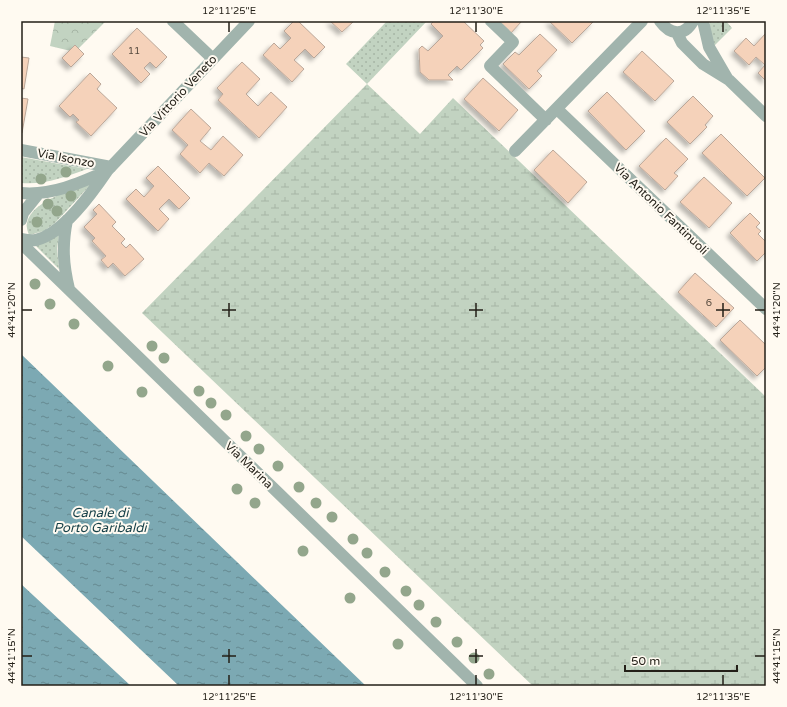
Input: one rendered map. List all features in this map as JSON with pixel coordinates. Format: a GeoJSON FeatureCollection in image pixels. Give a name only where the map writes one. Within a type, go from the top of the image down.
{"type":"FeatureCollection","features":[{"type":"Feature","properties":{"kind":"street"},"geometry":{"type":"LineString","coordinates":[[173,21],[213,59]]}},
{"type":"Feature","properties":{"kind":"street","name":"Via Vittorio Veneto"},"geometry":{"type":"LineString","coordinates":[[21,239],[29,241],[37,240],[50,235],[67,220],[91,195],[109,169],[249,21]]}},
{"type":"Feature","properties":{"kind":"street"},"geometry":{"type":"LineString","coordinates":[[491,21],[513,42],[490,66],[546,120]]}},
{"type":"Feature","properties":{"kind":"street"},"geometry":{"type":"LineString","coordinates":[[515,151],[642,21]]}},
{"type":"Feature","properties":{"kind":"street"},"geometry":{"type":"LineString","coordinates":[[660,21],[665,28],[677,33],[685,31],[689,28],[693,21]]}},
{"type":"Feature","properties":{"kind":"street"},"geometry":{"type":"LineString","coordinates":[[702,21],[709,48],[728,80]]}},
{"type":"Feature","properties":{"kind":"street"},"geometry":{"type":"LineString","coordinates":[[677,33],[682,43],[703,64],[728,80],[766,116]]}},
{"type":"Feature","properties":{"kind":"street","name":"Via Antonio Fantinuoli"},"geometry":{"type":"LineString","coordinates":[[557,109],[766,309]]}},
{"type":"Feature","properties":{"kind":"street","name":"Via Isonzo"},"geometry":{"type":"LineString","coordinates":[[21,150],[109,169]]}},
{"type":"Feature","properties":{"kind":"street","name":"Via Vittorio Veneto"},"geometry":{"type":"LineString","coordinates":[[21,193],[39,193],[56,190],[79,183],[109,169]]}},
{"type":"Feature","properties":{"kind":"street"},"geometry":{"type":"LineString","coordinates":[[21,220],[23,213],[39,193]]}},
{"type":"Feature","properties":{"kind":"street"},"geometry":{"type":"LineString","coordinates":[[67,220],[64,232],[63,257],[69,290]]}},
{"type":"Feature","properties":{"kind":"street","name":"Via Marina"},"geometry":{"type":"LineString","coordinates":[[21,243],[477,686]]}},
{"type":"Feature","properties":{"kind":"green space"},"geometry":{"type":"Polygon","coordinates":[[[55,21],[106,21],[75,52],[50,46],[55,21]]]}},
{"type":"Feature","properties":{"kind":"green space"},"geometry":{"type":"Polygon","coordinates":[[[387,21],[427,21],[367,84],[346,64],[387,21]]]}},
{"type":"Feature","properties":{"kind":"green space"},"geometry":{"type":"Polygon","coordinates":[[[710,21],[726,21],[732,28],[714,46],[710,30],[710,21]]]}},
{"type":"Feature","properties":{"kind":"green space"},"geometry":{"type":"Polygon","coordinates":[[[367,84],[420,134],[453,98],[766,397],[766,686],[533,686],[142,313],[367,84]]]}},
{"type":"Feature","properties":{"kind":"green space"},"geometry":{"type":"Polygon","coordinates":[[[21,157],[87,169],[47,182],[21,183],[21,157]]]}},
{"type":"Feature","properties":{"kind":"green space"},"geometry":{"type":"Polygon","coordinates":[[[93,182],[55,223],[44,231],[29,235],[27,223],[30,215],[37,208],[54,197],[93,182]]]}},
{"type":"Feature","properties":{"kind":"green space"},"geometry":{"type":"Polygon","coordinates":[[[59,234],[57,249],[59,269],[36,246],[59,234]]]}},
{"type":"Feature","properties":{"kind":"water","name":"Canale di Porto Garibaldi"},"geometry":{"type":"Polygon","coordinates":[[[21,354],[366,686],[179,686],[21,536],[21,354]]]}},
{"type":"Feature","properties":{"kind":"water"},"geometry":{"type":"Polygon","coordinates":[[[21,584],[131,686],[21,686],[21,584]]]}},
{"type":"Feature","properties":{"kind":"building"},"geometry":{"type":"Polygon","coordinates":[[[294,21],[298,21],[325,47],[314,58],[305,49],[294,60],[304,69],[292,82],[263,55],[274,43],[280,49],[291,38],[284,31],[294,21]]]}},
{"type":"Feature","properties":{"kind":"building"},"geometry":{"type":"Polygon","coordinates":[[[330,21],[352,21],[353,22],[342,32],[330,21]]]}},
{"type":"Feature","properties":{"kind":"building"},"geometry":{"type":"Polygon","coordinates":[[[434,21],[463,21],[484,41],[480,45],[483,48],[461,70],[457,66],[448,75],[453,80],[429,80],[420,72],[419,49],[422,46],[428,51],[443,36],[431,24],[434,21]]]}},
{"type":"Feature","properties":{"kind":"building"},"geometry":{"type":"Polygon","coordinates":[[[497,21],[522,21],[510,34],[497,21]]]}},
{"type":"Feature","properties":{"kind":"building"},"geometry":{"type":"Polygon","coordinates":[[[549,21],[594,21],[572,43],[549,21]]]}},
{"type":"Feature","properties":{"kind":"building"},"geometry":{"type":"Polygon","coordinates":[[[137,28],[167,57],[156,68],[150,62],[144,68],[150,74],[141,83],[112,54],[137,28]]]}},
{"type":"Feature","properties":{"kind":"building"},"geometry":{"type":"Polygon","coordinates":[[[766,33],[766,81],[758,73],[765,65],[756,57],[749,65],[734,51],[746,38],[754,46],[766,33]]]}},
{"type":"Feature","properties":{"kind":"building"},"geometry":{"type":"Polygon","coordinates":[[[540,34],[557,50],[537,71],[542,76],[529,89],[503,64],[515,52],[519,55],[540,34]]]}},
{"type":"Feature","properties":{"kind":"building"},"geometry":{"type":"Polygon","coordinates":[[[75,45],[84,54],[71,67],[62,58],[75,45]]]}},
{"type":"Feature","properties":{"kind":"building"},"geometry":{"type":"Polygon","coordinates":[[[642,51],[674,81],[655,101],[623,72],[642,51]]]}},
{"type":"Feature","properties":{"kind":"building"},"geometry":{"type":"Polygon","coordinates":[[[21,57],[29,58],[24,89],[21,88],[21,57]]]}},
{"type":"Feature","properties":{"kind":"building"},"geometry":{"type":"Polygon","coordinates":[[[242,62],[260,79],[246,94],[258,106],[271,92],[287,107],[259,138],[218,100],[223,94],[217,88],[242,62]]]}},
{"type":"Feature","properties":{"kind":"building"},"geometry":{"type":"Polygon","coordinates":[[[90,73],[101,84],[97,89],[117,108],[91,136],[76,122],[79,120],[73,114],[70,117],[59,106],[90,73]]]}},
{"type":"Feature","properties":{"kind":"building"},"geometry":{"type":"Polygon","coordinates":[[[483,78],[518,110],[499,131],[464,99],[483,78]]]}},
{"type":"Feature","properties":{"kind":"building"},"geometry":{"type":"Polygon","coordinates":[[[607,92],[645,131],[626,150],[588,111],[607,92]]]}},
{"type":"Feature","properties":{"kind":"building"},"geometry":{"type":"Polygon","coordinates":[[[693,96],[713,116],[705,125],[707,127],[690,144],[667,122],[693,96]]]}},
{"type":"Feature","properties":{"kind":"building"},"geometry":{"type":"Polygon","coordinates":[[[21,98],[28,99],[22,133],[21,133],[21,98]]]}},
{"type":"Feature","properties":{"kind":"building"},"geometry":{"type":"Polygon","coordinates":[[[191,109],[211,128],[200,141],[211,150],[223,136],[243,155],[224,176],[209,163],[200,173],[180,154],[188,145],[172,130],[191,109]]]}},
{"type":"Feature","properties":{"kind":"building"},"geometry":{"type":"Polygon","coordinates":[[[721,134],[765,178],[747,196],[702,153],[721,134]]]}},
{"type":"Feature","properties":{"kind":"building"},"geometry":{"type":"Polygon","coordinates":[[[666,138],[688,159],[674,173],[678,176],[665,190],[639,166],[666,138]]]}},
{"type":"Feature","properties":{"kind":"building"},"geometry":{"type":"Polygon","coordinates":[[[553,150],[587,182],[568,203],[534,170],[553,150]]]}},
{"type":"Feature","properties":{"kind":"building"},"geometry":{"type":"Polygon","coordinates":[[[158,166],[190,198],[179,209],[169,199],[159,209],[169,219],[158,231],[126,199],[136,189],[144,197],[154,186],[146,178],[158,166]]]}},
{"type":"Feature","properties":{"kind":"building"},"geometry":{"type":"Polygon","coordinates":[[[704,177],[732,203],[709,228],[680,202],[704,177]]]}},
{"type":"Feature","properties":{"kind":"building"},"geometry":{"type":"Polygon","coordinates":[[[99,204],[116,222],[112,226],[125,239],[121,243],[126,248],[130,244],[144,259],[125,276],[113,263],[108,268],[101,260],[106,256],[92,241],[95,238],[84,227],[97,214],[93,210],[99,204]]]}},
{"type":"Feature","properties":{"kind":"building"},"geometry":{"type":"Polygon","coordinates":[[[750,213],[760,223],[756,227],[761,231],[758,234],[766,242],[766,252],[757,261],[730,233],[750,213]]]}},
{"type":"Feature","properties":{"kind":"building"},"geometry":{"type":"Polygon","coordinates":[[[695,273],[734,308],[716,327],[678,292],[695,273]]]}},
{"type":"Feature","properties":{"kind":"building"},"geometry":{"type":"Polygon","coordinates":[[[740,320],[766,345],[766,367],[757,376],[720,340],[740,320]]]}}]}
